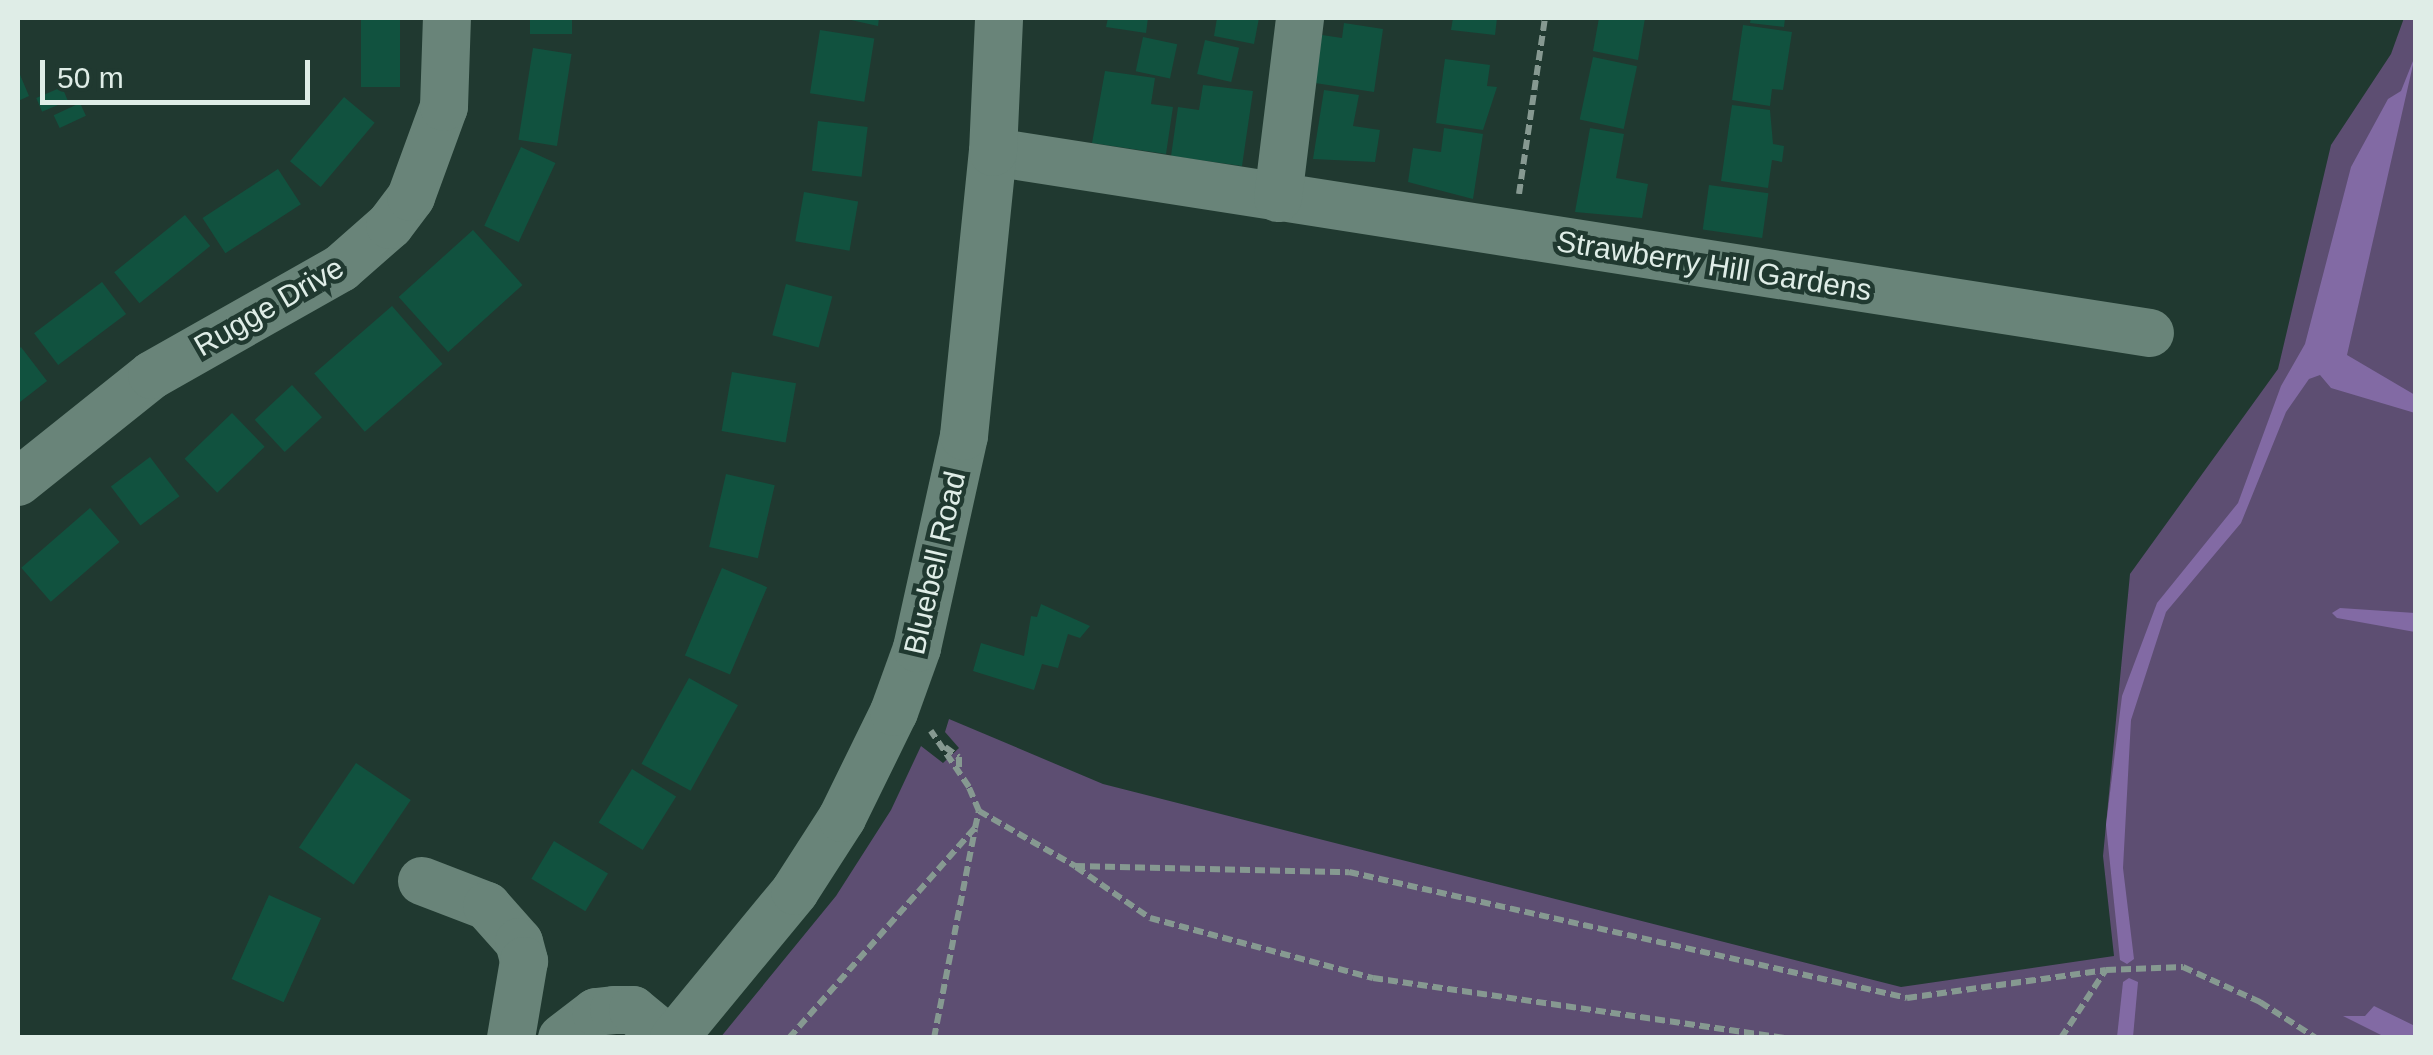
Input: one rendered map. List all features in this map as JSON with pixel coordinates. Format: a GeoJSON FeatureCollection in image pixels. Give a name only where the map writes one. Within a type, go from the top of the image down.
{"type":"FeatureCollection","features":[{"type":"Feature","properties":{"kind":"street","name":"Rugge Drive"},"geometry":{"type":"LineString","coordinates":[[18,482],[152,375],[342,268],[390,225],[411,197],[444,107],[447,18]]}},
{"type":"Feature","properties":{"kind":"street","name":"Bluebell Road"},"geometry":{"type":"LineString","coordinates":[[671,1038],[795,891],[842,818],[894,712],[945,539],[964,436],[993,152],[999,18]]}},
{"type":"Feature","properties":{"kind":"street"},"geometry":{"type":"LineString","coordinates":[[1278,198],[1300,18]]}},
{"type":"Feature","properties":{"kind":"street","name":"Strawberry Hill Gardens"},"geometry":{"type":"LineString","coordinates":[[993,152],[2150,333]]}},
{"type":"Feature","properties":{"kind":"street"},"geometry":{"type":"LineString","coordinates":[[422,881],[488,906],[519,942],[524,962],[511,1038]]}},
{"type":"Feature","properties":{"kind":"street"},"geometry":{"type":"LineString","coordinates":[[562,1038],[596,1012],[633,1010],[671,1038]]}},
{"type":"Feature","properties":{"kind":"path"},"geometry":{"type":"LineString","coordinates":[[1518,199],[1545,18]]}},
{"type":"Feature","properties":{"kind":"path"},"geometry":{"type":"LineString","coordinates":[[940,744],[979,812],[1075,866],[1150,918],[1374,978],[1785,1038]]}},
{"type":"Feature","properties":{"kind":"path"},"geometry":{"type":"LineString","coordinates":[[934,1038],[979,812]]}},
{"type":"Feature","properties":{"kind":"path"},"geometry":{"type":"LineString","coordinates":[[788,1038],[975,828]]}},
{"type":"Feature","properties":{"kind":"path"},"geometry":{"type":"LineString","coordinates":[[1075,866],[1350,872],[1907,998],[2106,970],[2183,967],[2260,1002],[2316,1038]]}},
{"type":"Feature","properties":{"kind":"path"},"geometry":{"type":"LineString","coordinates":[[2061,1038],[2106,970]]}},
{"type":"Feature","properties":{"kind":"shaded area"},"geometry":{"type":"Polygon","coordinates":[[[2404,18],[2415,18],[2415,1037],[720,1038],[836,896],[891,810],[921,746],[943,763],[959,748],[945,732],[949,719],[1103,784],[1901,987],[2114,956],[2103,856],[2130,574],[2278,369],[2331,145],[2391,54],[2404,18]]]}},
{"type":"Feature","properties":{"kind":"shaded area"},"geometry":{"type":"Polygon","coordinates":[[[2415,56],[2347,355],[2415,395],[2415,413],[2331,388],[2320,375],[2309,379],[2286,412],[2241,523],[2166,612],[2131,720],[2123,868],[2134,959],[2127,964],[2120,960],[2106,825],[2122,696],[2157,603],[2238,503],[2281,386],[2305,344],[2351,167],[2388,99],[2401,91],[2415,56]]]}},
{"type":"Feature","properties":{"kind":"shaded area"},"geometry":{"type":"Polygon","coordinates":[[[2340,608],[2415,613],[2415,632],[2337,618],[2332,613],[2340,608]]]}},
{"type":"Feature","properties":{"kind":"shaded area"},"geometry":{"type":"Polygon","coordinates":[[[2129,978],[2138,982],[2133,1037],[2117,1037],[2123,982],[2129,978]]]}},
{"type":"Feature","properties":{"kind":"shaded area"},"geometry":{"type":"Polygon","coordinates":[[[2374,1006],[2415,1026],[2415,1037],[2385,1037],[2343,1016],[2365,1016],[2374,1006]]]}},
{"type":"Feature","properties":{"kind":"building"},"geometry":{"type":"Polygon","coordinates":[[[361,18],[400,18],[400,87],[361,87],[361,18]]]}},
{"type":"Feature","properties":{"kind":"building"},"geometry":{"type":"Polygon","coordinates":[[[530,18],[572,18],[572,34],[530,34],[530,18]]]}},
{"type":"Feature","properties":{"kind":"building"},"geometry":{"type":"Polygon","coordinates":[[[842,18],[879,18],[878,26],[842,18]]]}},
{"type":"Feature","properties":{"kind":"building"},"geometry":{"type":"Polygon","coordinates":[[[1108,18],[1148,18],[1146,33],[1106,27],[1108,18]]]}},
{"type":"Feature","properties":{"kind":"building"},"geometry":{"type":"Polygon","coordinates":[[[1217,18],[1259,18],[1254,44],[1214,36],[1217,18]]]}},
{"type":"Feature","properties":{"kind":"building"},"geometry":{"type":"Polygon","coordinates":[[[1453,18],[1497,18],[1495,35],[1451,30],[1453,18]]]}},
{"type":"Feature","properties":{"kind":"building"},"geometry":{"type":"Polygon","coordinates":[[[1599,18],[1645,18],[1638,60],[1593,51],[1599,18]]]}},
{"type":"Feature","properties":{"kind":"building"},"geometry":{"type":"Polygon","coordinates":[[[1751,18],[1785,18],[1784,27],[1750,23],[1751,18]]]}},
{"type":"Feature","properties":{"kind":"building"},"geometry":{"type":"Polygon","coordinates":[[[1344,23],[1383,29],[1374,92],[1315,83],[1322,35],[1342,38],[1344,23]]]}},
{"type":"Feature","properties":{"kind":"building"},"geometry":{"type":"Polygon","coordinates":[[[1743,25],[1792,32],[1783,90],[1772,89],[1770,106],[1732,100],[1743,25]]]}},
{"type":"Feature","properties":{"kind":"building"},"geometry":{"type":"Polygon","coordinates":[[[820,30],[874,39],[864,102],[810,93],[820,30]]]}},
{"type":"Feature","properties":{"kind":"building"},"geometry":{"type":"Polygon","coordinates":[[[1143,37],[1177,44],[1170,79],[1136,71],[1143,37]]]}},
{"type":"Feature","properties":{"kind":"building"},"geometry":{"type":"Polygon","coordinates":[[[1205,40],[1239,48],[1231,82],[1197,74],[1205,40]]]}},
{"type":"Feature","properties":{"kind":"building"},"geometry":{"type":"Polygon","coordinates":[[[533,48],[572,54],[557,146],[518,140],[533,48]]]}},
{"type":"Feature","properties":{"kind":"building"},"geometry":{"type":"Polygon","coordinates":[[[1593,57],[1637,66],[1624,129],[1580,120],[1593,57]]]}},
{"type":"Feature","properties":{"kind":"building"},"geometry":{"type":"Polygon","coordinates":[[[1445,59],[1490,65],[1487,86],[1497,87],[1483,130],[1436,123],[1445,59]]]}},
{"type":"Feature","properties":{"kind":"building"},"geometry":{"type":"Polygon","coordinates":[[[18,70],[29,96],[18,101],[18,70]]]}},
{"type":"Feature","properties":{"kind":"building"},"geometry":{"type":"Polygon","coordinates":[[[1105,71],[1155,78],[1151,104],[1173,107],[1166,154],[1092,143],[1105,71]]]}},
{"type":"Feature","properties":{"kind":"building"},"geometry":{"type":"Polygon","coordinates":[[[1203,85],[1253,91],[1242,166],[1171,156],[1178,107],[1199,110],[1203,85]]]}},
{"type":"Feature","properties":{"kind":"building"},"geometry":{"type":"Polygon","coordinates":[[[62,87],[68,101],[42,112],[36,98],[62,87]]]}},
{"type":"Feature","properties":{"kind":"building"},"geometry":{"type":"Polygon","coordinates":[[[1324,90],[1359,95],[1353,126],[1380,130],[1375,162],[1313,159],[1324,90]]]}},
{"type":"Feature","properties":{"kind":"building"},"geometry":{"type":"Polygon","coordinates":[[[344,97],[375,123],[321,187],[290,161],[344,97]]]}},
{"type":"Feature","properties":{"kind":"building"},"geometry":{"type":"Polygon","coordinates":[[[80,103],[86,116],[60,128],[54,115],[80,103]]]}},
{"type":"Feature","properties":{"kind":"building"},"geometry":{"type":"Polygon","coordinates":[[[1732,105],[1770,110],[1773,144],[1784,146],[1782,162],[1772,160],[1768,188],[1721,181],[1732,105]]]}},
{"type":"Feature","properties":{"kind":"building"},"geometry":{"type":"Polygon","coordinates":[[[818,121],[868,127],[862,177],[812,171],[818,121]]]}},
{"type":"Feature","properties":{"kind":"building"},"geometry":{"type":"Polygon","coordinates":[[[1444,128],[1483,134],[1473,199],[1408,182],[1413,148],[1441,152],[1444,128]]]}},
{"type":"Feature","properties":{"kind":"building"},"geometry":{"type":"Polygon","coordinates":[[[1590,128],[1624,134],[1616,178],[1648,184],[1642,218],[1575,212],[1590,128]]]}},
{"type":"Feature","properties":{"kind":"building"},"geometry":{"type":"Polygon","coordinates":[[[521,147],[555,163],[519,242],[484,226],[521,147]]]}},
{"type":"Feature","properties":{"kind":"building"},"geometry":{"type":"Polygon","coordinates":[[[278,169],[301,204],[225,253],[203,218],[278,169]]]}},
{"type":"Feature","properties":{"kind":"building"},"geometry":{"type":"Polygon","coordinates":[[[1709,185],[1768,193],[1762,238],[1703,230],[1709,185]]]}},
{"type":"Feature","properties":{"kind":"building"},"geometry":{"type":"Polygon","coordinates":[[[804,192],[858,202],[849,251],[795,241],[804,192]]]}},
{"type":"Feature","properties":{"kind":"building"},"geometry":{"type":"Polygon","coordinates":[[[185,215],[210,246],[139,303],[114,272],[185,215]]]}},
{"type":"Feature","properties":{"kind":"building"},"geometry":{"type":"Polygon","coordinates":[[[473,230],[523,285],[448,352],[399,297],[473,230]]]}},
{"type":"Feature","properties":{"kind":"building"},"geometry":{"type":"Polygon","coordinates":[[[102,282],[126,314],[58,365],[34,333],[102,282]]]}},
{"type":"Feature","properties":{"kind":"building"},"geometry":{"type":"Polygon","coordinates":[[[786,284],[832,296],[819,348],[772,335],[786,284]]]}},
{"type":"Feature","properties":{"kind":"building"},"geometry":{"type":"Polygon","coordinates":[[[392,306],[443,364],[365,432],[314,374],[392,306]]]}},
{"type":"Feature","properties":{"kind":"building"},"geometry":{"type":"Polygon","coordinates":[[[21,347],[47,381],[20,402],[18,350],[21,347]]]}},
{"type":"Feature","properties":{"kind":"building"},"geometry":{"type":"Polygon","coordinates":[[[732,372],[796,383],[786,442],[722,431],[732,372]]]}},
{"type":"Feature","properties":{"kind":"building"},"geometry":{"type":"Polygon","coordinates":[[[292,385],[322,417],[285,452],[255,420],[292,385]]]}},
{"type":"Feature","properties":{"kind":"building"},"geometry":{"type":"Polygon","coordinates":[[[232,413],[265,447],[217,493],[185,459],[232,413]]]}},
{"type":"Feature","properties":{"kind":"building"},"geometry":{"type":"Polygon","coordinates":[[[150,457],[179,496],[140,526],[111,486],[150,457]]]}},
{"type":"Feature","properties":{"kind":"building"},"geometry":{"type":"Polygon","coordinates":[[[726,474],[775,485],[758,558],[709,547],[726,474]]]}},
{"type":"Feature","properties":{"kind":"building"},"geometry":{"type":"Polygon","coordinates":[[[90,508],[120,542],[51,602],[21,568],[90,508]]]}},
{"type":"Feature","properties":{"kind":"building"},"geometry":{"type":"Polygon","coordinates":[[[722,568],[767,587],[730,675],[685,655],[722,568]]]}},
{"type":"Feature","properties":{"kind":"building"},"geometry":{"type":"Polygon","coordinates":[[[1041,604],[1090,626],[1080,638],[1068,634],[1058,668],[1042,664],[1034,690],[973,671],[981,643],[1024,656],[1031,616],[1037,617],[1041,604]]]}},
{"type":"Feature","properties":{"kind":"building"},"geometry":{"type":"Polygon","coordinates":[[[689,678],[738,705],[690,791],[641,764],[689,678]]]}},
{"type":"Feature","properties":{"kind":"building"},"geometry":{"type":"Polygon","coordinates":[[[356,763],[411,800],[354,884],[299,848],[356,763]]]}},
{"type":"Feature","properties":{"kind":"building"},"geometry":{"type":"Polygon","coordinates":[[[632,769],[676,797],[643,850],[599,822],[632,769]]]}},
{"type":"Feature","properties":{"kind":"building"},"geometry":{"type":"Polygon","coordinates":[[[554,841],[608,873],[585,911],[531,879],[554,841]]]}},
{"type":"Feature","properties":{"kind":"building"},"geometry":{"type":"Polygon","coordinates":[[[269,895],[321,918],[284,1002],[232,979],[269,895]]]}}]}
